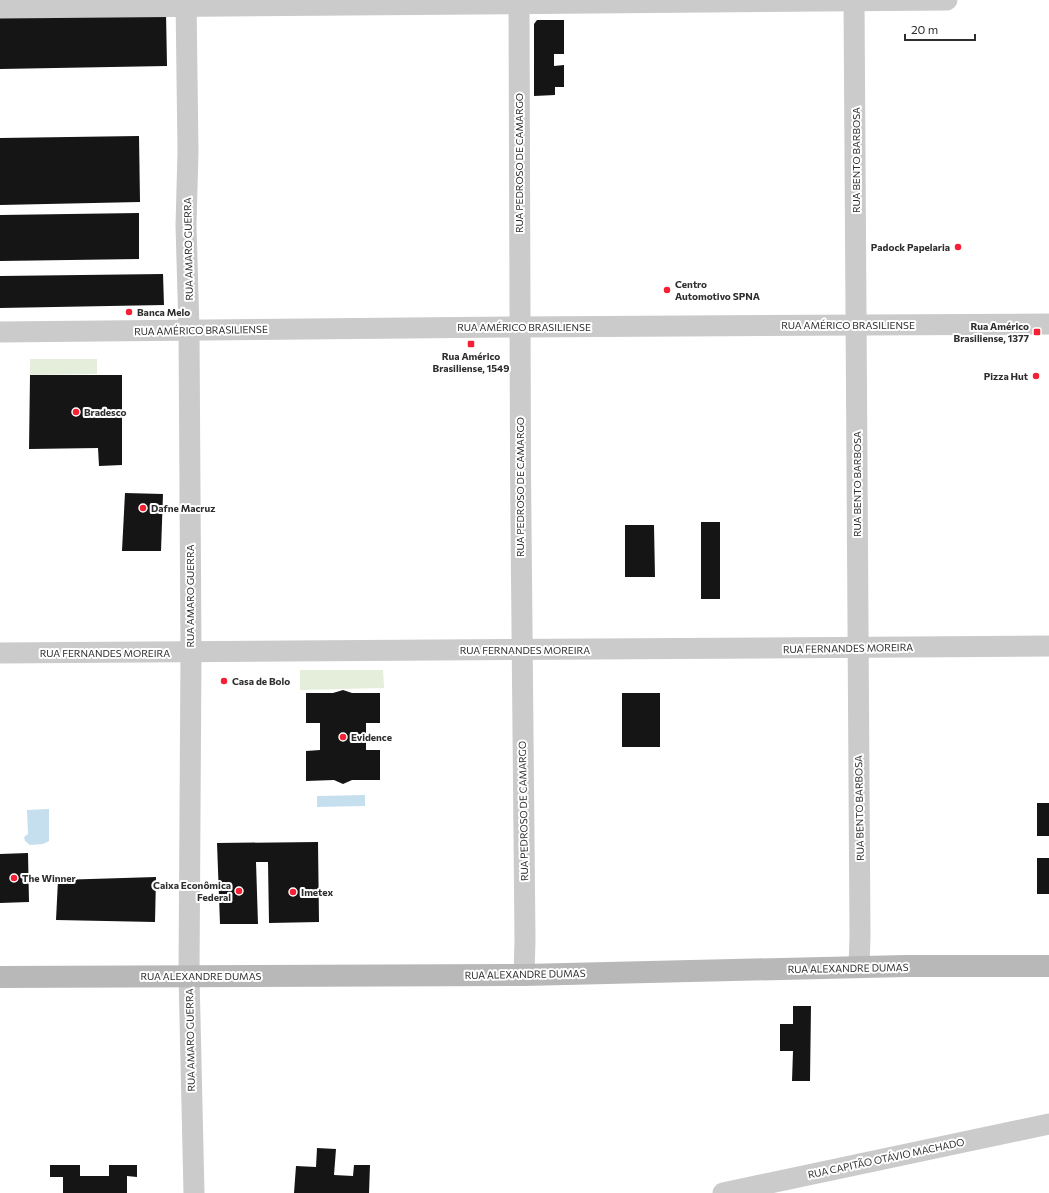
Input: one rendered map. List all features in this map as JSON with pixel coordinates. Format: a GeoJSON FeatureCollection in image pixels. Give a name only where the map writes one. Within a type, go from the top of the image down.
{"type":"FeatureCollection","features":[{"type":"Feature","properties":{"kind":"street","name":"RUA BENTO BARBOSA"},"geometry":{"type":"LineString","coordinates":[[854,0],[857,325],[859,967]]}},
{"type":"Feature","properties":{"kind":"street"},"geometry":{"type":"LineString","coordinates":[[0,8],[186,3],[947,0]]}},
{"type":"Feature","properties":{"kind":"street","name":"RUA PEDROSO DE CAMARGO"},"geometry":{"type":"LineString","coordinates":[[519,2],[519,326],[525,940],[524,975]]}},
{"type":"Feature","properties":{"kind":"street","name":"RUA AMARO GUERRA"},"geometry":{"type":"LineString","coordinates":[[186,3],[188,152],[186,225],[190,330],[189,975],[194,1193]]}},
{"type":"Feature","properties":{"kind":"street","name":"RUA AMÉRICO BRASILIENSE"},"geometry":{"type":"LineString","coordinates":[[0,332],[519,326],[1049,324]]}},
{"type":"Feature","properties":{"kind":"street","name":"RUA FERNANDES MOREIRA"},"geometry":{"type":"LineString","coordinates":[[0,654],[1049,646]]}},
{"type":"Feature","properties":{"kind":"street","name":"RUA ALEXANDRE DUMAS"},"geometry":{"type":"LineString","coordinates":[[0,977],[189,975],[524,975],[859,967],[1049,966]]}},
{"type":"Feature","properties":{"kind":"street","name":"RUA CAPITÃO OTÁVIO MACHADO"},"geometry":{"type":"LineString","coordinates":[[723,1193],[1049,1124]]}},
{"type":"Feature","properties":{"kind":"green space"},"geometry":{"type":"Polygon","coordinates":[[[30,359],[97,359],[97,374],[30,375],[30,359]]]}},
{"type":"Feature","properties":{"kind":"green space"},"geometry":{"type":"Polygon","coordinates":[[[300,670],[383,670],[384,688],[300,690],[300,670]]]}},
{"type":"Feature","properties":{"kind":"water"},"geometry":{"type":"Polygon","coordinates":[[[365,795],[365,806],[317,807],[317,796],[365,795]]]}},
{"type":"Feature","properties":{"kind":"water"},"geometry":{"type":"Polygon","coordinates":[[[49,809],[49,841],[43,844],[30,845],[25,841],[24,837],[28,834],[27,810],[49,809]]]}},
{"type":"Feature","properties":{"kind":"building"},"geometry":{"type":"Polygon","coordinates":[[[166,12],[167,66],[0,69],[0,15],[166,12]]]}},
{"type":"Feature","properties":{"kind":"building"},"geometry":{"type":"Polygon","coordinates":[[[537,20],[564,20],[564,54],[554,54],[554,66],[564,65],[564,87],[555,87],[555,95],[534,96],[534,24],[537,20]]]}},
{"type":"Feature","properties":{"kind":"building"},"geometry":{"type":"Polygon","coordinates":[[[139,136],[140,202],[0,205],[0,138],[139,136]]]}},
{"type":"Feature","properties":{"kind":"building"},"geometry":{"type":"Polygon","coordinates":[[[139,213],[139,259],[0,261],[0,215],[139,213]]]}},
{"type":"Feature","properties":{"kind":"building"},"geometry":{"type":"Polygon","coordinates":[[[163,274],[164,305],[0,308],[0,276],[163,274]]]}},
{"type":"Feature","properties":{"kind":"building","name":"Bradesco"},"geometry":{"type":"Polygon","coordinates":[[[30,375],[122,375],[122,465],[99,466],[98,448],[29,449],[30,375]]]}},
{"type":"Feature","properties":{"kind":"building","name":"Dafne Macruz"},"geometry":{"type":"Polygon","coordinates":[[[125,493],[163,494],[161,551],[122,551],[125,493]]]}},
{"type":"Feature","properties":{"kind":"building"},"geometry":{"type":"Polygon","coordinates":[[[701,522],[720,522],[720,599],[701,599],[701,522]]]}},
{"type":"Feature","properties":{"kind":"building"},"geometry":{"type":"Polygon","coordinates":[[[625,525],[654,525],[655,577],[625,577],[625,525]]]}},
{"type":"Feature","properties":{"kind":"building","name":"Evidence"},"geometry":{"type":"Polygon","coordinates":[[[343,690],[352,693],[380,693],[380,723],[366,723],[366,750],[380,750],[380,780],[352,780],[343,784],[334,780],[306,781],[306,751],[320,750],[320,723],[306,723],[306,693],[333,693],[343,690]]]}},
{"type":"Feature","properties":{"kind":"building"},"geometry":{"type":"Polygon","coordinates":[[[622,693],[660,693],[660,747],[622,747],[622,693]]]}},
{"type":"Feature","properties":{"kind":"building"},"geometry":{"type":"Polygon","coordinates":[[[1037,803],[1049,803],[1049,836],[1037,836],[1037,803]]]}},
{"type":"Feature","properties":{"kind":"building"},"geometry":{"type":"Polygon","coordinates":[[[318,842],[319,922],[269,923],[268,862],[256,862],[258,924],[220,924],[217,843],[318,842]]]}},
{"type":"Feature","properties":{"kind":"building","name":"The Winner"},"geometry":{"type":"Polygon","coordinates":[[[28,853],[29,902],[0,903],[0,854],[28,853]]]}},
{"type":"Feature","properties":{"kind":"building"},"geometry":{"type":"Polygon","coordinates":[[[1037,858],[1049,858],[1049,894],[1037,894],[1037,858]]]}},
{"type":"Feature","properties":{"kind":"building"},"geometry":{"type":"Polygon","coordinates":[[[156,877],[155,922],[56,920],[58,880],[156,877]]]}},
{"type":"Feature","properties":{"kind":"building"},"geometry":{"type":"Polygon","coordinates":[[[793,1006],[811,1006],[810,1081],[792,1081],[793,1051],[780,1051],[780,1024],[793,1024],[793,1006]]]}},
{"type":"Feature","properties":{"kind":"building"},"geometry":{"type":"Polygon","coordinates":[[[317,1148],[336,1149],[334,1175],[353,1176],[354,1165],[370,1165],[369,1193],[294,1193],[296,1166],[316,1167],[317,1148]]]}},
{"type":"Feature","properties":{"kind":"building"},"geometry":{"type":"Polygon","coordinates":[[[50,1165],[80,1165],[80,1176],[109,1176],[109,1165],[137,1165],[137,1177],[127,1176],[127,1193],[63,1193],[63,1177],[50,1177],[50,1165]]]}},
{"type":"Feature","properties":{"kind":"place","name":"Padock Papelaria"},"geometry":{"type":"Point","coordinates":[958,247]}},
{"type":"Feature","properties":{"kind":"place","name":"Centro Automotivo SPNA"},"geometry":{"type":"Point","coordinates":[667,290]}},
{"type":"Feature","properties":{"kind":"place","name":"Banca Melo"},"geometry":{"type":"Point","coordinates":[129,312]}},
{"type":"Feature","properties":{"kind":"place","name":"Rua Américo Brasiliense, 1377"},"geometry":{"type":"Point","coordinates":[1037,332]}},
{"type":"Feature","properties":{"kind":"place","name":"Rua Américo Brasiliense, 1549"},"geometry":{"type":"Point","coordinates":[471,344]}},
{"type":"Feature","properties":{"kind":"place","name":"Pizza Hut"},"geometry":{"type":"Point","coordinates":[1036,376]}},
{"type":"Feature","properties":{"kind":"place","name":"Bradesco"},"geometry":{"type":"Point","coordinates":[76,412]}},
{"type":"Feature","properties":{"kind":"place","name":"Dafne Macruz"},"geometry":{"type":"Point","coordinates":[143,508]}},
{"type":"Feature","properties":{"kind":"place","name":"Casa de Bolo"},"geometry":{"type":"Point","coordinates":[224,681]}},
{"type":"Feature","properties":{"kind":"place","name":"Evidence"},"geometry":{"type":"Point","coordinates":[343,737]}},
{"type":"Feature","properties":{"kind":"place","name":"The Winner"},"geometry":{"type":"Point","coordinates":[14,878]}},
{"type":"Feature","properties":{"kind":"place","name":"Caixa Econômica Federal"},"geometry":{"type":"Point","coordinates":[239,891]}},
{"type":"Feature","properties":{"kind":"place","name":"Imetex"},"geometry":{"type":"Point","coordinates":[293,892]}}]}
